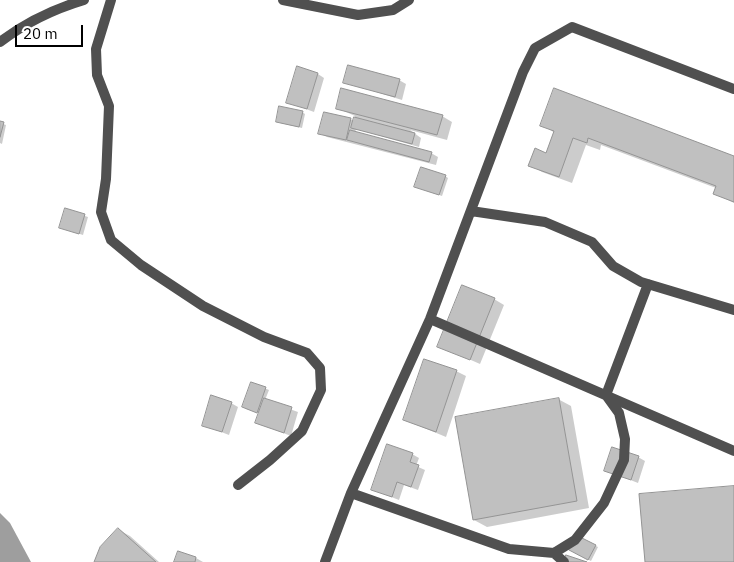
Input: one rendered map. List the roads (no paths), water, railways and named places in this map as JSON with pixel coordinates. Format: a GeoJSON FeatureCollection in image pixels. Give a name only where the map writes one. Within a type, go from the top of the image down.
{"type":"FeatureCollection","features":[{"type":"Feature","properties":{"kind":"street"},"geometry":{"type":"LineString","coordinates":[[0,42],[17,29],[63,6],[84,0]]}},
{"type":"Feature","properties":{"kind":"street"},"geometry":{"type":"LineString","coordinates":[[111,0],[96,49],[97,75],[109,106],[106,179],[101,212],[111,240],[142,265],[203,306],[264,337],[307,353],[320,368],[321,390],[302,431],[270,460],[238,485]]}},
{"type":"Feature","properties":{"kind":"street"},"geometry":{"type":"LineString","coordinates":[[283,0],[358,15],[393,10],[409,0]]}},
{"type":"Feature","properties":{"kind":"street"},"geometry":{"type":"LineString","coordinates":[[325,562],[351,493],[430,319],[523,72],[535,48],[572,27],[734,89]]}},
{"type":"Feature","properties":{"kind":"street"},"geometry":{"type":"LineString","coordinates":[[470,211],[544,222],[592,242],[613,266],[648,284],[734,310]]}},
{"type":"Feature","properties":{"kind":"street"},"geometry":{"type":"LineString","coordinates":[[606,395],[648,284]]}},
{"type":"Feature","properties":{"kind":"street"},"geometry":{"type":"LineString","coordinates":[[430,319],[734,451]]}},
{"type":"Feature","properties":{"kind":"street"},"geometry":{"type":"LineString","coordinates":[[351,493],[509,549],[554,553],[575,540],[604,502],[624,460],[625,439],[619,413],[606,395]]}},
{"type":"Feature","properties":{"kind":"street"},"geometry":{"type":"LineString","coordinates":[[554,553],[564,562]]}}]}
